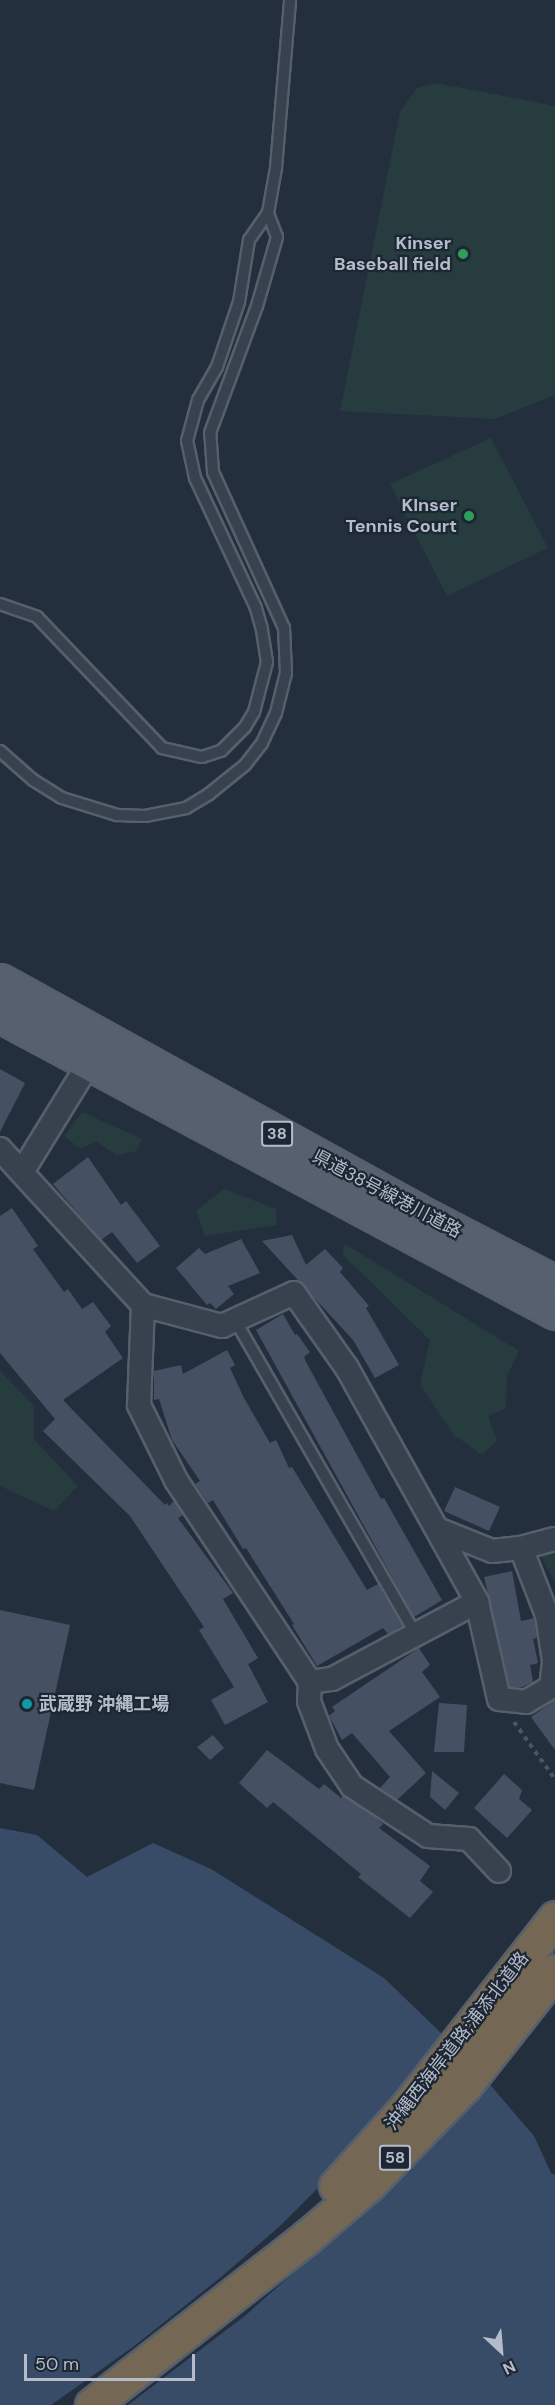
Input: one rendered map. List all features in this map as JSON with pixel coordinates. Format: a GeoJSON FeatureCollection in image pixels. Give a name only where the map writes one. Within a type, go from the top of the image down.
{"type":"FeatureCollection","features":[{"type":"Feature","properties":{"kind":"highway","name":"沖縄西海岸道路;浦添北道路"},"geometry":{"type":"LineString","coordinates":[[233,2293],[299,2227],[377,2141],[555,1918]]}},
{"type":"Feature","properties":{"kind":"highway","name":"沖縄西海岸道路;浦添北道路"},"geometry":{"type":"LineString","coordinates":[[92,2405],[307,2237],[369,2184],[465,2085],[555,1971]]}},
{"type":"Feature","properties":{"kind":"main road","name":"県道38号線港川道路"},"geometry":{"type":"LineString","coordinates":[[0,981],[416,1210],[555,1283]]}},
{"type":"Feature","properties":{"kind":"main road","name":"県道38号線港川道路"},"geometry":{"type":"LineString","coordinates":[[0,1015],[555,1312]]}},
{"type":"Feature","properties":{"kind":"street"},"geometry":{"type":"LineString","coordinates":[[22,1172],[89,1063]]}},
{"type":"Feature","properties":{"kind":"street"},"geometry":{"type":"LineString","coordinates":[[0,1149],[100,1262],[143,1305],[222,1326],[294,1293],[347,1368],[477,1602],[499,1699],[526,1702],[551,1687],[554,1661],[547,1615],[521,1548]]}},
{"type":"Feature","properties":{"kind":"street"},"geometry":{"type":"LineString","coordinates":[[143,1305],[139,1405],[176,1480],[310,1682],[309,1701],[327,1749],[352,1786],[428,1836],[469,1839],[499,1870]]}},
{"type":"Feature","properties":{"kind":"street"},"geometry":{"type":"LineString","coordinates":[[437,1529],[492,1551],[521,1548],[555,1539]]}},
{"type":"Feature","properties":{"kind":"street"},"geometry":{"type":"LineString","coordinates":[[310,1682],[332,1679],[477,1602]]}},
{"type":"Feature","properties":{"kind":"lane"},"geometry":{"type":"LineString","coordinates":[[0,604],[37,617],[162,748],[202,757],[220,751],[245,728],[262,689],[267,662],[265,642],[256,608],[195,478],[188,457],[187,441],[198,400],[217,367],[239,302],[249,240],[268,213],[276,168],[290,0]]}},
{"type":"Feature","properties":{"kind":"lane"},"geometry":{"type":"LineString","coordinates":[[0,751],[33,780],[62,798],[117,815],[145,816],[186,808],[209,794],[245,765],[262,743],[276,713],[286,673],[284,628],[213,472],[210,433],[254,316],[277,237],[268,213]]}},
{"type":"Feature","properties":{"kind":"lane"},"geometry":{"type":"LineString","coordinates":[[236,1320],[416,1635]]}},
{"type":"Feature","properties":{"kind":"path"},"geometry":{"type":"LineString","coordinates":[[499,1699],[555,1779]]}},
{"type":"Feature","properties":{"kind":"green space","name":"Kinser Baseball field"},"geometry":{"type":"Polygon","coordinates":[[[437,83],[555,106],[555,395],[495,419],[340,411],[400,112],[417,88],[437,83]]]}},
{"type":"Feature","properties":{"kind":"green space","name":"KInser Tennis Court"},"geometry":{"type":"Polygon","coordinates":[[[491,438],[548,548],[447,596],[390,484],[491,438]]]}},
{"type":"Feature","properties":{"kind":"green space"},"geometry":{"type":"Polygon","coordinates":[[[82,1112],[142,1139],[136,1151],[116,1155],[96,1141],[81,1149],[64,1136],[82,1112]]]}},
{"type":"Feature","properties":{"kind":"green space"},"geometry":{"type":"Polygon","coordinates":[[[224,1189],[276,1209],[277,1225],[205,1236],[196,1211],[224,1189]]]}},
{"type":"Feature","properties":{"kind":"green space"},"geometry":{"type":"Polygon","coordinates":[[[345,1244],[519,1351],[507,1376],[506,1408],[488,1416],[497,1441],[482,1455],[453,1434],[420,1385],[430,1340],[342,1254],[345,1244]]]}},
{"type":"Feature","properties":{"kind":"green space"},"geometry":{"type":"Polygon","coordinates":[[[0,1371],[34,1406],[34,1439],[78,1486],[54,1511],[0,1486],[0,1371]]]}},
{"type":"Feature","properties":{"kind":"green space"},"geometry":{"type":"Polygon","coordinates":[[[555,1549],[555,1582],[539,1553],[555,1549]]]}},
{"type":"Feature","properties":{"kind":"water"},"geometry":{"type":"Polygon","coordinates":[[[0,1828],[37,1835],[87,1877],[153,1843],[211,1869],[384,1978],[468,2059],[534,2136],[551,2173],[555,2175],[555,2405],[0,2405],[0,1828]]]}},
{"type":"Feature","properties":{"kind":"pier"},"geometry":{"type":"Polygon","coordinates":[[[353,2153],[407,2166],[347,2225],[246,2315],[128,2405],[51,2405],[133,2347],[221,2277],[280,2226],[353,2153]]]}},
{"type":"Feature","properties":{"kind":"building"},"geometry":{"type":"Polygon","coordinates":[[[0,1069],[25,1083],[0,1132],[0,1069]]]}},
{"type":"Feature","properties":{"kind":"building"},"geometry":{"type":"Polygon","coordinates":[[[88,1157],[121,1205],[126,1201],[160,1246],[137,1263],[112,1232],[101,1240],[53,1184],[88,1157]]]}},
{"type":"Feature","properties":{"kind":"building"},"geometry":{"type":"Polygon","coordinates":[[[12,1208],[38,1246],[33,1249],[64,1292],[68,1289],[82,1309],[93,1302],[111,1326],[105,1332],[123,1358],[63,1400],[165,1505],[167,1503],[169,1506],[174,1501],[183,1515],[178,1518],[233,1593],[223,1599],[258,1658],[248,1664],[268,1702],[225,1725],[211,1700],[234,1687],[199,1630],[204,1627],[130,1516],[43,1431],[55,1419],[0,1353],[0,1216],[12,1208]]]}},
{"type":"Feature","properties":{"kind":"building"},"geometry":{"type":"Polygon","coordinates":[[[292,1235],[306,1265],[325,1249],[343,1268],[340,1272],[369,1306],[366,1308],[399,1365],[375,1378],[353,1340],[262,1241],[292,1235]]]}},
{"type":"Feature","properties":{"kind":"building"},"geometry":{"type":"Polygon","coordinates":[[[241,1239],[260,1273],[228,1286],[234,1294],[216,1309],[210,1303],[207,1305],[176,1268],[199,1248],[205,1254],[241,1239]]]}},
{"type":"Feature","properties":{"kind":"building"},"geometry":{"type":"Polygon","coordinates":[[[283,1314],[295,1335],[297,1334],[310,1352],[304,1357],[306,1362],[381,1499],[384,1498],[442,1600],[414,1617],[256,1330],[283,1314]]]}},
{"type":"Feature","properties":{"kind":"building"},"geometry":{"type":"Polygon","coordinates":[[[227,1350],[235,1365],[230,1368],[270,1443],[276,1440],[289,1468],[292,1467],[367,1590],[378,1584],[402,1626],[388,1634],[383,1628],[317,1666],[292,1625],[294,1624],[246,1548],[243,1549],[213,1500],[208,1503],[195,1484],[200,1481],[172,1440],[159,1399],[154,1400],[154,1371],[181,1365],[183,1374],[227,1350]]]}},
{"type":"Feature","properties":{"kind":"building"},"geometry":{"type":"Polygon","coordinates":[[[455,1487],[500,1507],[489,1531],[444,1511],[455,1487]]]}},
{"type":"Feature","properties":{"kind":"building"},"geometry":{"type":"Polygon","coordinates":[[[512,1571],[521,1621],[534,1618],[537,1638],[533,1639],[538,1663],[530,1665],[533,1682],[520,1688],[510,1687],[484,1577],[512,1571]]]}},
{"type":"Feature","properties":{"kind":"building","name":"武蔵野 沖縄工場"},"geometry":{"type":"Polygon","coordinates":[[[0,1610],[70,1625],[34,1790],[0,1783],[0,1610]]]}},
{"type":"Feature","properties":{"kind":"building"},"geometry":{"type":"Polygon","coordinates":[[[419,1648],[430,1665],[422,1672],[440,1697],[389,1731],[426,1773],[397,1800],[380,1788],[390,1777],[352,1733],[342,1740],[329,1716],[335,1711],[332,1707],[419,1648]]]}},
{"type":"Feature","properties":{"kind":"building"},"geometry":{"type":"Polygon","coordinates":[[[555,1700],[555,1750],[531,1717],[555,1700]]]}},
{"type":"Feature","properties":{"kind":"building"},"geometry":{"type":"Polygon","coordinates":[[[439,1703],[467,1705],[464,1752],[434,1752],[439,1703]]]}},
{"type":"Feature","properties":{"kind":"building"},"geometry":{"type":"Polygon","coordinates":[[[213,1735],[224,1748],[210,1760],[197,1747],[213,1735]]]}},
{"type":"Feature","properties":{"kind":"building"},"geometry":{"type":"Polygon","coordinates":[[[267,1750],[319,1789],[324,1784],[341,1798],[343,1795],[377,1819],[383,1824],[379,1828],[430,1866],[420,1881],[433,1892],[410,1918],[358,1877],[361,1874],[273,1802],[267,1808],[239,1783],[267,1750]]]}},
{"type":"Feature","properties":{"kind":"building"},"geometry":{"type":"Polygon","coordinates":[[[432,1771],[459,1793],[445,1810],[430,1797],[432,1771]]]}},
{"type":"Feature","properties":{"kind":"building"},"geometry":{"type":"Polygon","coordinates":[[[504,1774],[522,1790],[519,1799],[532,1810],[507,1838],[474,1808],[504,1774]]]}},
{"type":"Feature","properties":{"kind":"place","name":"Kinser Baseball field"},"geometry":{"type":"Point","coordinates":[463,254]}},
{"type":"Feature","properties":{"kind":"place","name":"KInser Tennis Court"},"geometry":{"type":"Point","coordinates":[469,516]}},
{"type":"Feature","properties":{"kind":"place","name":"武蔵野 沖縄工場"},"geometry":{"type":"Point","coordinates":[27,1704]}}]}
